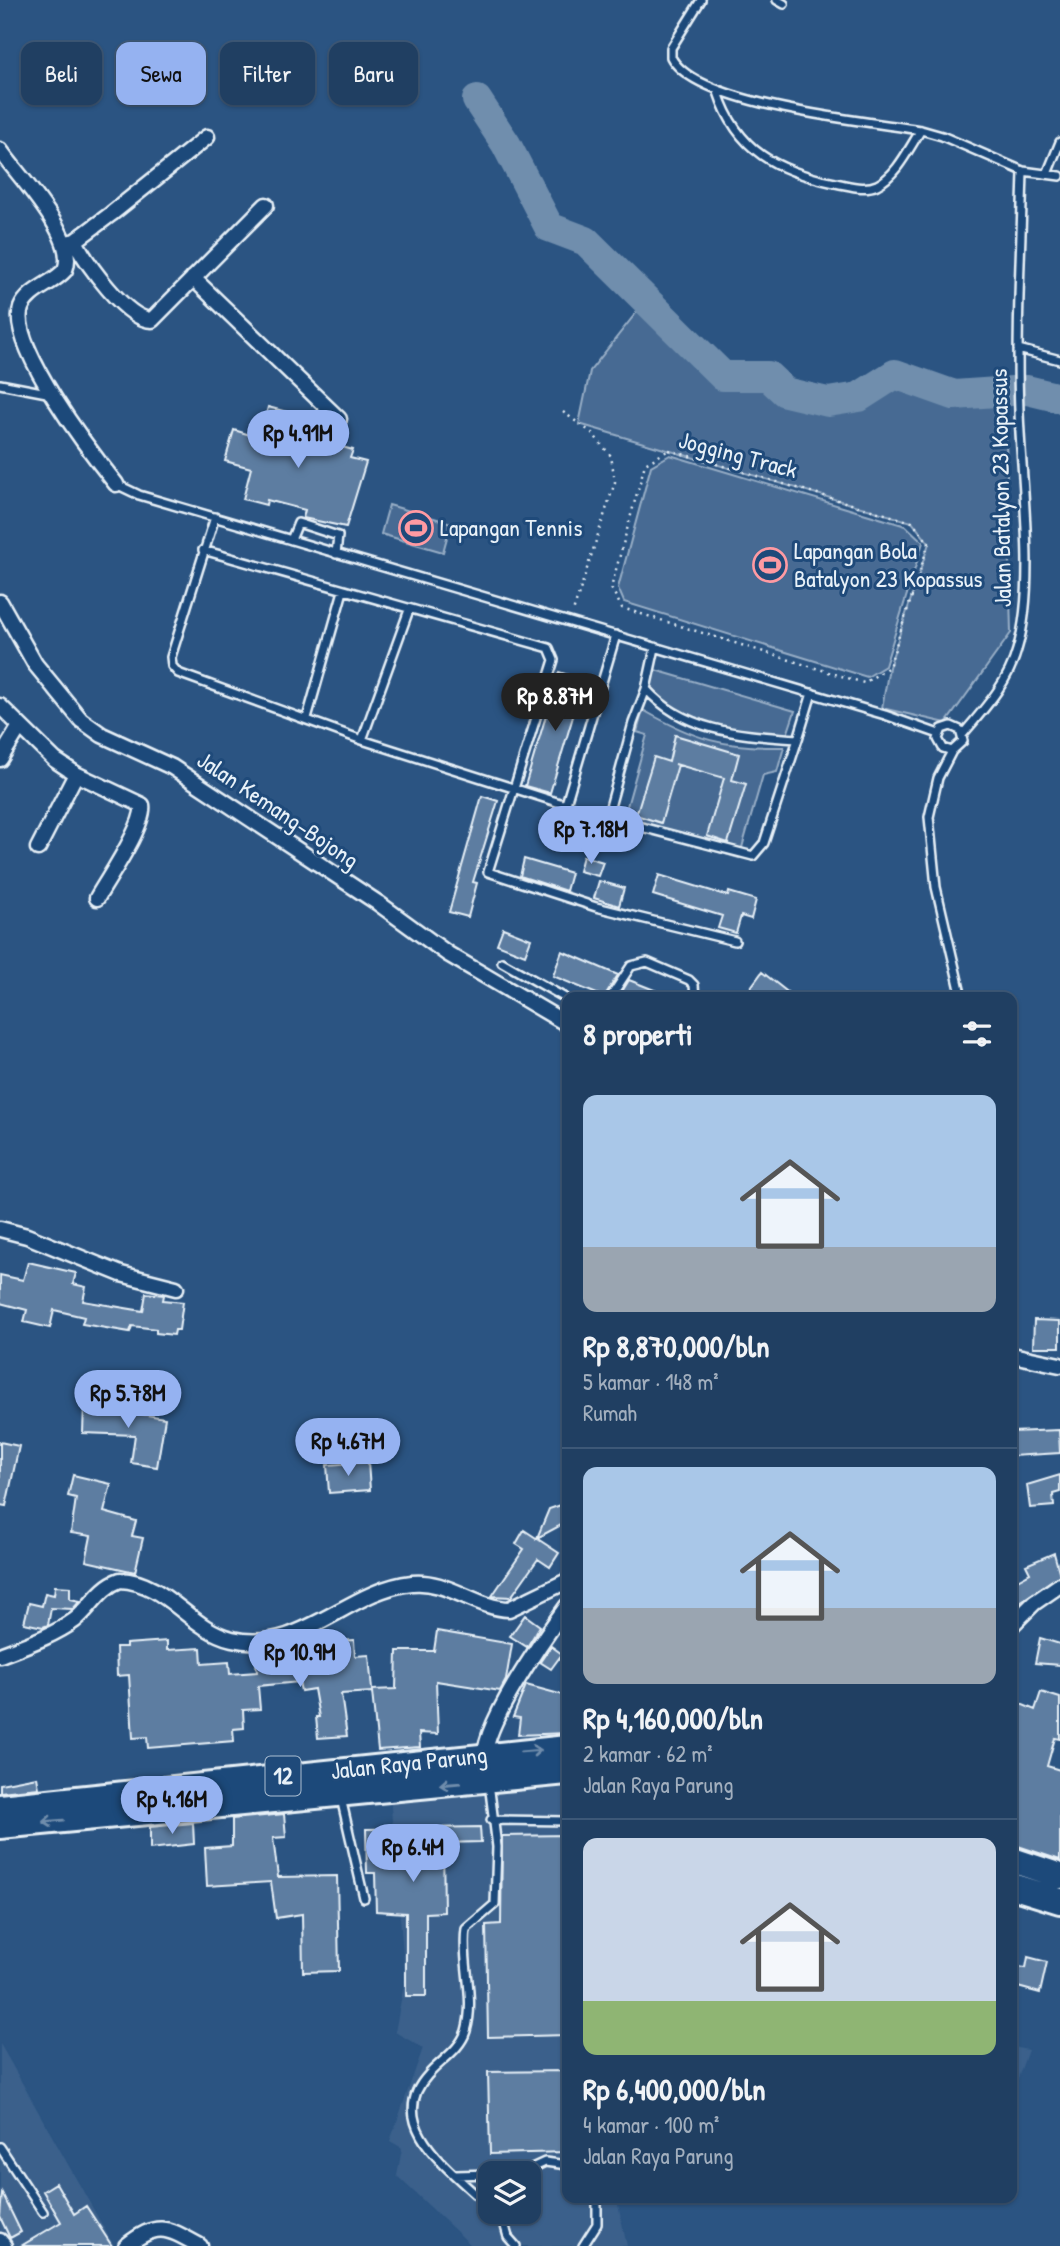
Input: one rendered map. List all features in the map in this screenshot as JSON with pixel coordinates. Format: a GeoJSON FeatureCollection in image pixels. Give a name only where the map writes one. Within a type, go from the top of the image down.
{"type":"FeatureCollection","features":[{"type":"Feature","properties":{"kind":"highway","name":"Jalan Raya Parung"},"geometry":{"type":"LineString","coordinates":[[0,1807],[562,1748]]}},
{"type":"Feature","properties":{"kind":"highway","name":"Jalan Raya Parung"},"geometry":{"type":"LineString","coordinates":[[0,1826],[562,1773]]}},
{"type":"Feature","properties":{"kind":"highway"},"geometry":{"type":"LineString","coordinates":[[1017,1862],[1060,1876]]}},
{"type":"Feature","properties":{"kind":"highway"},"geometry":{"type":"LineString","coordinates":[[1017,1887],[1060,1900]]}},
{"type":"Feature","properties":{"kind":"street"},"geometry":{"type":"LineString","coordinates":[[116,484],[34,368],[20,327],[20,313],[30,297],[65,270],[70,242],[207,137]]}},
{"type":"Feature","properties":{"kind":"street"},"geometry":{"type":"LineString","coordinates":[[0,150],[96,274],[127,306],[146,320],[160,315],[266,205]]}},
{"type":"Feature","properties":{"kind":"street"},"geometry":{"type":"LineString","coordinates":[[193,278],[339,419]]}},
{"type":"Feature","properties":{"kind":"street","name":"Jalan Kemang–Bojong"},"geometry":{"type":"LineString","coordinates":[[0,602],[36,664],[81,720],[102,735],[172,767],[378,903],[448,954],[562,1021]]}},
{"type":"Feature","properties":{"kind":"street"},"geometry":{"type":"LineString","coordinates":[[0,706],[19,728],[55,760],[76,774],[137,801],[143,811],[97,898]]}},
{"type":"Feature","properties":{"kind":"street"},"geometry":{"type":"LineString","coordinates":[[0,759],[19,728]]}},
{"type":"Feature","properties":{"kind":"street"},"geometry":{"type":"LineString","coordinates":[[38,848],[76,774]]}},
{"type":"Feature","properties":{"kind":"street"},"geometry":{"type":"LineString","coordinates":[[0,1229],[27,1236],[121,1274],[176,1288]]}},
{"type":"Feature","properties":{"kind":"street"},"geometry":{"type":"LineString","coordinates":[[1017,1356],[1060,1365]]}},
{"type":"Feature","properties":{"kind":"street"},"geometry":{"type":"LineString","coordinates":[[0,1655],[64,1628],[79,1617],[103,1590],[120,1580],[154,1588],[218,1633],[231,1639],[250,1640],[270,1640],[303,1631],[374,1592],[397,1585],[424,1583],[509,1609],[562,1583]]}},
{"type":"Feature","properties":{"kind":"street"},"geometry":{"type":"LineString","coordinates":[[1017,1620],[1034,1603],[1060,1585]]}},
{"type":"Feature","properties":{"kind":"street"},"geometry":{"type":"LineString","coordinates":[[488,1780],[484,1755],[493,1726],[562,1613]]}},
{"type":"Feature","properties":{"kind":"street"},"geometry":{"type":"LineString","coordinates":[[126,2246],[150,2229],[159,2229],[200,2246]]}},
{"type":"Feature","properties":{"kind":"street"},"geometry":{"type":"LineString","coordinates":[[0,2241],[4,2246]]}},
{"type":"Feature","properties":{"kind":"lane"},"geometry":{"type":"LineString","coordinates":[[701,0],[671,48],[671,57],[685,73],[718,92],[942,136],[1023,171],[1060,176]]}},
{"type":"Feature","properties":{"kind":"lane"},"geometry":{"type":"LineString","coordinates":[[718,92],[734,128],[758,152],[781,169],[856,187],[868,188],[886,179],[921,131]]}},
{"type":"Feature","properties":{"kind":"lane"},"geometry":{"type":"LineString","coordinates":[[1047,174],[1060,142]]}},
{"type":"Feature","properties":{"kind":"lane","name":"Jalan Batalyon 23 Kopassus"},"geometry":{"type":"LineString","coordinates":[[963,734],[1007,676],[1020,636],[1025,570],[1018,379],[1023,171]]}},
{"type":"Feature","properties":{"kind":"lane","name":"Jalan Batalyon 23 Kopassus"},"geometry":{"type":"LineString","coordinates":[[1018,349],[1060,360]]}},
{"type":"Feature","properties":{"kind":"lane"},"geometry":{"type":"LineString","coordinates":[[0,384],[52,394]]}},
{"type":"Feature","properties":{"kind":"lane"},"geometry":{"type":"LineString","coordinates":[[116,484],[127,491],[812,693],[939,734]]}},
{"type":"Feature","properties":{"kind":"lane"},"geometry":{"type":"LineString","coordinates":[[215,517],[172,657],[174,670],[404,755],[565,807],[740,854],[758,854],[812,693]]}},
{"type":"Feature","properties":{"kind":"lane"},"geometry":{"type":"LineString","coordinates":[[291,540],[298,523],[331,531],[338,536],[336,554]]}},
{"type":"Feature","properties":{"kind":"lane"},"geometry":{"type":"LineString","coordinates":[[203,550],[552,650],[554,660],[488,872],[630,917],[735,941]]}},
{"type":"Feature","properties":{"kind":"lane"},"geometry":{"type":"LineString","coordinates":[[307,718],[343,591]]}},
{"type":"Feature","properties":{"kind":"lane"},"geometry":{"type":"LineString","coordinates":[[362,740],[409,610]]}},
{"type":"Feature","properties":{"kind":"lane"},"geometry":{"type":"LineString","coordinates":[[565,807],[616,635]]}},
{"type":"Feature","properties":{"kind":"lane"},"geometry":{"type":"LineString","coordinates":[[607,818],[656,648]]}},
{"type":"Feature","properties":{"kind":"lane"},"geometry":{"type":"LineString","coordinates":[[646,689],[657,699],[702,726],[738,734],[798,739]]}},
{"type":"Feature","properties":{"kind":"lane"},"geometry":{"type":"LineString","coordinates":[[939,734],[951,726],[963,734],[963,741],[953,751],[933,792],[929,834],[936,887],[961,992]]}},
{"type":"Feature","properties":{"kind":"lane"},"geometry":{"type":"LineString","coordinates":[[939,734],[940,744],[953,751]]}},
{"type":"Feature","properties":{"kind":"lane"},"geometry":{"type":"LineString","coordinates":[[502,962],[562,996]]}},
{"type":"Feature","properties":{"kind":"lane"},"geometry":{"type":"LineString","coordinates":[[614,992],[631,966],[647,962],[689,980],[694,985],[695,992]]}},
{"type":"Feature","properties":{"kind":"lane"},"geometry":{"type":"LineString","coordinates":[[478,2197],[421,2138],[415,2122],[414,2104],[422,2081],[455,2050],[466,2032],[470,1988],[466,1929],[491,1910],[496,1897],[497,1847],[491,1820],[488,1780]]}},
{"type":"Feature","properties":{"kind":"lane"},"geometry":{"type":"LineString","coordinates":[[340,1794],[364,1898]]}},
{"type":"Feature","properties":{"kind":"lane"},"geometry":{"type":"LineString","coordinates":[[491,1820],[562,1821]]}},
{"type":"Feature","properties":{"kind":"lane"},"geometry":{"type":"LineString","coordinates":[[0,2147],[43,2212]]}},
{"type":"Feature","properties":{"kind":"lane"},"geometry":{"type":"LineString","coordinates":[[541,2164],[562,2164]]}},
{"type":"Feature","properties":{"kind":"lane"},"geometry":{"type":"LineString","coordinates":[[455,2175],[478,2174]]}},
{"type":"Feature","properties":{"kind":"lane"},"geometry":{"type":"LineString","coordinates":[[583,2246],[597,2224],[597,2203]]}},
{"type":"Feature","properties":{"kind":"lane"},"geometry":{"type":"LineString","coordinates":[[503,2225],[516,2246]]}},
{"type":"Feature","properties":{"kind":"path"},"geometry":{"type":"LineString","coordinates":[[563,412],[592,433],[611,456],[615,482],[569,621]]}},
{"type":"Feature","properties":{"kind":"path","name":"Jogging Track"},"geometry":{"type":"LineString","coordinates":[[669,450],[912,522],[929,543],[889,667],[864,683],[622,608],[611,588],[645,464],[669,450]]}},
{"type":"Feature","properties":{"kind":"shaded area"},"geometry":{"type":"Polygon","coordinates":[[[640,308],[720,388],[766,387],[784,405],[830,411],[860,407],[896,381],[925,394],[949,399],[1005,399],[1011,633],[946,723],[882,708],[889,667],[929,543],[912,522],[579,424],[590,371],[640,308]]]}},
{"type":"Feature","properties":{"kind":"shaded area","name":"Lapangan Bola Batalyon 23 Kopassus"},"geometry":{"type":"Polygon","coordinates":[[[670,455],[906,526],[923,542],[885,666],[867,677],[624,602],[618,588],[651,466],[670,455]]]}},
{"type":"Feature","properties":{"kind":"shaded area","name":"Lapangan Tennis"},"geometry":{"type":"Polygon","coordinates":[[[389,505],[451,523],[443,552],[381,534],[389,505]]]}},
{"type":"Feature","properties":{"kind":"shaded area"},"geometry":{"type":"Polygon","coordinates":[[[655,670],[795,711],[787,735],[737,736],[681,720],[648,696],[655,670]]]}},
{"type":"Feature","properties":{"kind":"shaded area"},"geometry":{"type":"Polygon","coordinates":[[[643,710],[679,729],[710,740],[744,746],[784,747],[777,772],[763,775],[739,858],[622,824],[647,735],[637,732],[643,710]]]}},
{"type":"Feature","properties":{"kind":"shaded area"},"geometry":{"type":"Polygon","coordinates":[[[562,1788],[562,2203],[618,2203],[627,2246],[472,2246],[397,2176],[402,2148],[390,2141],[423,2048],[395,2032],[405,1979],[390,1795],[562,1788]]]}},
{"type":"Feature","properties":{"kind":"shaded area"},"geometry":{"type":"Polygon","coordinates":[[[0,2044],[3,2049],[114,2246],[0,2246],[0,2044]]]}},
{"type":"Feature","properties":{"kind":"shaded area"},"geometry":{"type":"Polygon","coordinates":[[[1017,2048],[1028,2050],[1017,2081],[1017,2048]]]}},
{"type":"Feature","properties":{"kind":"building"},"geometry":{"type":"Polygon","coordinates":[[[268,407],[291,413],[287,427],[306,432],[305,437],[353,450],[350,458],[366,462],[346,527],[303,518],[305,510],[267,500],[266,505],[243,499],[251,468],[225,461],[234,430],[260,438],[268,407]]]}},
{"type":"Feature","properties":{"kind":"building"},"geometry":{"type":"Polygon","coordinates":[[[559,672],[584,680],[550,793],[525,786],[559,672]]]}},
{"type":"Feature","properties":{"kind":"building"},"geometry":{"type":"Polygon","coordinates":[[[675,735],[739,754],[732,780],[746,784],[728,843],[707,836],[724,778],[675,764],[678,765],[661,823],[636,815],[654,757],[669,762],[675,735]]]}},
{"type":"Feature","properties":{"kind":"building"},"geometry":{"type":"Polygon","coordinates":[[[482,796],[498,801],[473,882],[477,883],[468,917],[449,912],[482,796]]]}},
{"type":"Feature","properties":{"kind":"building"},"geometry":{"type":"Polygon","coordinates":[[[583,856],[603,862],[598,876],[579,871],[583,856]]]}},
{"type":"Feature","properties":{"kind":"building"},"geometry":{"type":"Polygon","coordinates":[[[524,859],[571,873],[566,891],[520,876],[524,859]]]}},
{"type":"Feature","properties":{"kind":"building"},"geometry":{"type":"Polygon","coordinates":[[[659,875],[728,896],[729,892],[756,900],[751,919],[741,916],[736,933],[718,928],[722,916],[653,895],[659,875]]]}},
{"type":"Feature","properties":{"kind":"building"},"geometry":{"type":"Polygon","coordinates":[[[599,881],[624,888],[619,906],[594,898],[599,881]]]}},
{"type":"Feature","properties":{"kind":"building"},"geometry":{"type":"Polygon","coordinates":[[[503,928],[531,939],[525,955],[497,944],[503,928]]]}},
{"type":"Feature","properties":{"kind":"building"},"geometry":{"type":"Polygon","coordinates":[[[562,951],[618,975],[607,992],[592,992],[553,976],[562,951]]]}},
{"type":"Feature","properties":{"kind":"building"},"geometry":{"type":"Polygon","coordinates":[[[762,972],[787,992],[747,992],[762,972]]]}},
{"type":"Feature","properties":{"kind":"building"},"geometry":{"type":"Polygon","coordinates":[[[629,980],[659,992],[622,992],[629,980]]]}},
{"type":"Feature","properties":{"kind":"building"},"geometry":{"type":"Polygon","coordinates":[[[28,1262],[76,1273],[73,1284],[86,1287],[83,1301],[143,1311],[146,1293],[164,1295],[163,1300],[183,1302],[179,1330],[175,1330],[174,1335],[132,1326],[130,1332],[82,1324],[84,1317],[54,1310],[50,1328],[24,1322],[27,1310],[0,1303],[0,1275],[23,1280],[28,1262]]]}},
{"type":"Feature","properties":{"kind":"building"},"geometry":{"type":"Polygon","coordinates":[[[1034,1320],[1060,1321],[1060,1347],[1033,1347],[1034,1320]]]}},
{"type":"Feature","properties":{"kind":"building"},"geometry":{"type":"Polygon","coordinates":[[[84,1405],[116,1405],[116,1410],[165,1418],[157,1467],[131,1463],[135,1435],[83,1433],[84,1405]]]}},
{"type":"Feature","properties":{"kind":"building"},"geometry":{"type":"Polygon","coordinates":[[[1059,1430],[1060,1453],[1017,1456],[1017,1432],[1059,1430]]]}},
{"type":"Feature","properties":{"kind":"building"},"geometry":{"type":"Polygon","coordinates":[[[0,1442],[19,1446],[6,1506],[0,1505],[0,1442]]]}},
{"type":"Feature","properties":{"kind":"building"},"geometry":{"type":"Polygon","coordinates":[[[368,1462],[370,1490],[329,1493],[327,1465],[368,1462]]]}},
{"type":"Feature","properties":{"kind":"building"},"geometry":{"type":"Polygon","coordinates":[[[73,1475],[111,1484],[104,1512],[136,1521],[132,1536],[143,1538],[135,1572],[86,1561],[91,1536],[71,1533],[76,1498],[68,1496],[73,1475]]]}},
{"type":"Feature","properties":{"kind":"building"},"geometry":{"type":"Polygon","coordinates":[[[1060,1475],[1060,1492],[1053,1494],[1054,1506],[1030,1508],[1027,1485],[1060,1475]]]}},
{"type":"Feature","properties":{"kind":"building"},"geometry":{"type":"Polygon","coordinates":[[[562,1505],[562,1525],[537,1538],[549,1509],[562,1505]]]}},
{"type":"Feature","properties":{"kind":"building"},"geometry":{"type":"Polygon","coordinates":[[[524,1530],[559,1553],[550,1567],[538,1559],[511,1597],[492,1596],[524,1549],[516,1544],[524,1530]]]}},
{"type":"Feature","properties":{"kind":"building"},"geometry":{"type":"Polygon","coordinates":[[[1054,1553],[1060,1575],[1017,1604],[1017,1580],[1030,1573],[1026,1565],[1054,1553]]]}},
{"type":"Feature","properties":{"kind":"building"},"geometry":{"type":"Polygon","coordinates":[[[55,1586],[70,1587],[70,1599],[80,1601],[73,1609],[51,1608],[48,1625],[43,1627],[24,1623],[29,1603],[42,1606],[45,1593],[54,1595],[55,1586]]]}},
{"type":"Feature","properties":{"kind":"building"},"geometry":{"type":"Polygon","coordinates":[[[525,1615],[540,1626],[527,1647],[510,1636],[525,1615]]]}},
{"type":"Feature","properties":{"kind":"building"},"geometry":{"type":"Polygon","coordinates":[[[437,1631],[512,1644],[506,1680],[500,1691],[436,1681],[438,1734],[419,1733],[420,1747],[378,1750],[372,1692],[341,1694],[347,1736],[318,1738],[316,1717],[319,1717],[314,1689],[301,1691],[299,1682],[258,1686],[260,1709],[243,1710],[244,1728],[233,1729],[234,1741],[148,1748],[147,1737],[133,1738],[129,1675],[117,1676],[116,1647],[126,1647],[126,1644],[167,1641],[167,1650],[201,1648],[202,1664],[229,1662],[230,1674],[257,1672],[256,1663],[294,1659],[294,1665],[338,1658],[337,1641],[354,1640],[355,1656],[369,1655],[372,1690],[396,1689],[397,1651],[434,1651],[437,1631]]]}},
{"type":"Feature","properties":{"kind":"building"},"geometry":{"type":"Polygon","coordinates":[[[1040,1638],[1060,1644],[1060,1665],[1035,1663],[1040,1638]]]}},
{"type":"Feature","properties":{"kind":"building"},"geometry":{"type":"Polygon","coordinates":[[[551,1646],[562,1654],[551,1669],[540,1662],[551,1646]]]}},
{"type":"Feature","properties":{"kind":"building"},"geometry":{"type":"Polygon","coordinates":[[[526,1685],[562,1695],[562,1733],[518,1735],[520,1718],[513,1717],[526,1685]]]}},
{"type":"Feature","properties":{"kind":"building"},"geometry":{"type":"Polygon","coordinates":[[[1041,1692],[1060,1698],[1060,1739],[1055,1738],[1047,1766],[1060,1770],[1060,1860],[1017,1846],[1017,1702],[1035,1710],[1041,1692]]]}},
{"type":"Feature","properties":{"kind":"building"},"geometry":{"type":"Polygon","coordinates":[[[37,1777],[39,1788],[0,1792],[0,1784],[37,1777]]]}},
{"type":"Feature","properties":{"kind":"building"},"geometry":{"type":"Polygon","coordinates":[[[284,1814],[286,1837],[273,1838],[278,1877],[337,1876],[339,1971],[303,1972],[302,1914],[276,1918],[271,1882],[207,1886],[205,1848],[232,1846],[232,1819],[284,1814]]]}},
{"type":"Feature","properties":{"kind":"building"},"geometry":{"type":"Polygon","coordinates":[[[193,1823],[194,1844],[150,1849],[150,1827],[193,1823]]]}},
{"type":"Feature","properties":{"kind":"building"},"geometry":{"type":"Polygon","coordinates":[[[480,1827],[481,1842],[443,1843],[444,1912],[426,1913],[426,1996],[406,1996],[406,1913],[376,1911],[375,1873],[367,1873],[366,1829],[480,1827]]]}},
{"type":"Feature","properties":{"kind":"building"},"geometry":{"type":"Polygon","coordinates":[[[562,1835],[562,2035],[488,2037],[486,1925],[501,1924],[502,1836],[562,1835]]]}},
{"type":"Feature","properties":{"kind":"building"},"geometry":{"type":"Polygon","coordinates":[[[1028,1957],[1047,1962],[1040,1993],[1017,1987],[1019,1967],[1026,1968],[1028,1957]]]}},
{"type":"Feature","properties":{"kind":"building"},"geometry":{"type":"Polygon","coordinates":[[[562,2071],[562,2152],[490,2154],[488,2072],[562,2071]]]}},
{"type":"Feature","properties":{"kind":"building"},"geometry":{"type":"Polygon","coordinates":[[[56,2183],[74,2214],[86,2206],[112,2246],[21,2246],[61,2222],[43,2191],[56,2183]]]}},
{"type":"Feature","properties":{"kind":"building"},"geometry":{"type":"Polygon","coordinates":[[[2,2193],[21,2232],[10,2238],[0,2217],[2,2193]]]}},
{"type":"Feature","properties":{"kind":"waterway"},"geometry":{"type":"LineString","coordinates":[[477,100],[506,144],[549,227],[586,241],[723,376],[768,376],[785,392],[828,402],[859,397],[895,374],[954,395],[1027,390],[1060,398]]}},
{"type":"Feature","properties":{"kind":"place","name":"Lapangan Tennis"},"geometry":{"type":"Point","coordinates":[416,528]}},
{"type":"Feature","properties":{"kind":"place","name":"Lapangan Bola Batalyon 23 Kopassus"},"geometry":{"type":"Point","coordinates":[770,565]}}]}
